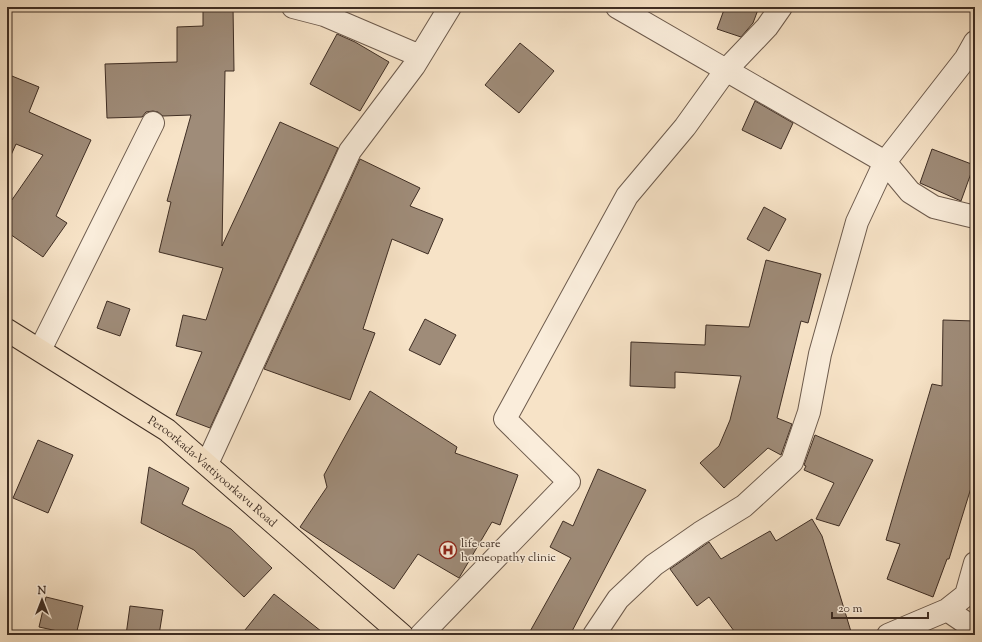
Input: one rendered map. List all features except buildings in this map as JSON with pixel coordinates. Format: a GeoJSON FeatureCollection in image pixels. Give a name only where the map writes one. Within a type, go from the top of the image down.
{"type":"FeatureCollection","features":[{"type":"Feature","properties":{"kind":"main road","name":"Peroorkada-Vattiyoorkavu Road"},"geometry":{"type":"LineString","coordinates":[[7,330],[167,430],[402,635]]}},
{"type":"Feature","properties":{"kind":"street"},"geometry":{"type":"LineString","coordinates":[[293,7],[324,15],[420,56]]}},
{"type":"Feature","properties":{"kind":"street"},"geometry":{"type":"LineString","coordinates":[[207,464],[350,151],[420,56],[450,7]]}},
{"type":"Feature","properties":{"kind":"street"},"geometry":{"type":"LineString","coordinates":[[617,7],[885,162],[910,192],[934,207],[975,217]]}},
{"type":"Feature","properties":{"kind":"street"},"geometry":{"type":"LineString","coordinates":[[422,635],[568,482],[505,419],[626,196],[684,127],[726,70],[767,27],[781,7]]}},
{"type":"Feature","properties":{"kind":"street"},"geometry":{"type":"LineString","coordinates":[[594,635],[618,599],[654,566],[700,533],[744,506],[792,462],[809,412],[820,354],[857,222],[885,162],[966,58],[975,42]]}},
{"type":"Feature","properties":{"kind":"street"},"geometry":{"type":"LineString","coordinates":[[40,350],[153,123]]}},
{"type":"Feature","properties":{"kind":"street"},"geometry":{"type":"LineString","coordinates":[[888,635],[946,610],[966,595],[975,563]]}},
{"type":"Feature","properties":{"kind":"street"},"geometry":{"type":"LineString","coordinates":[[946,610],[975,629]]}},
{"type":"Feature","properties":{"kind":"place","name":"life care homeopathy clinic"},"geometry":{"type":"Point","coordinates":[448,550]}}]}
